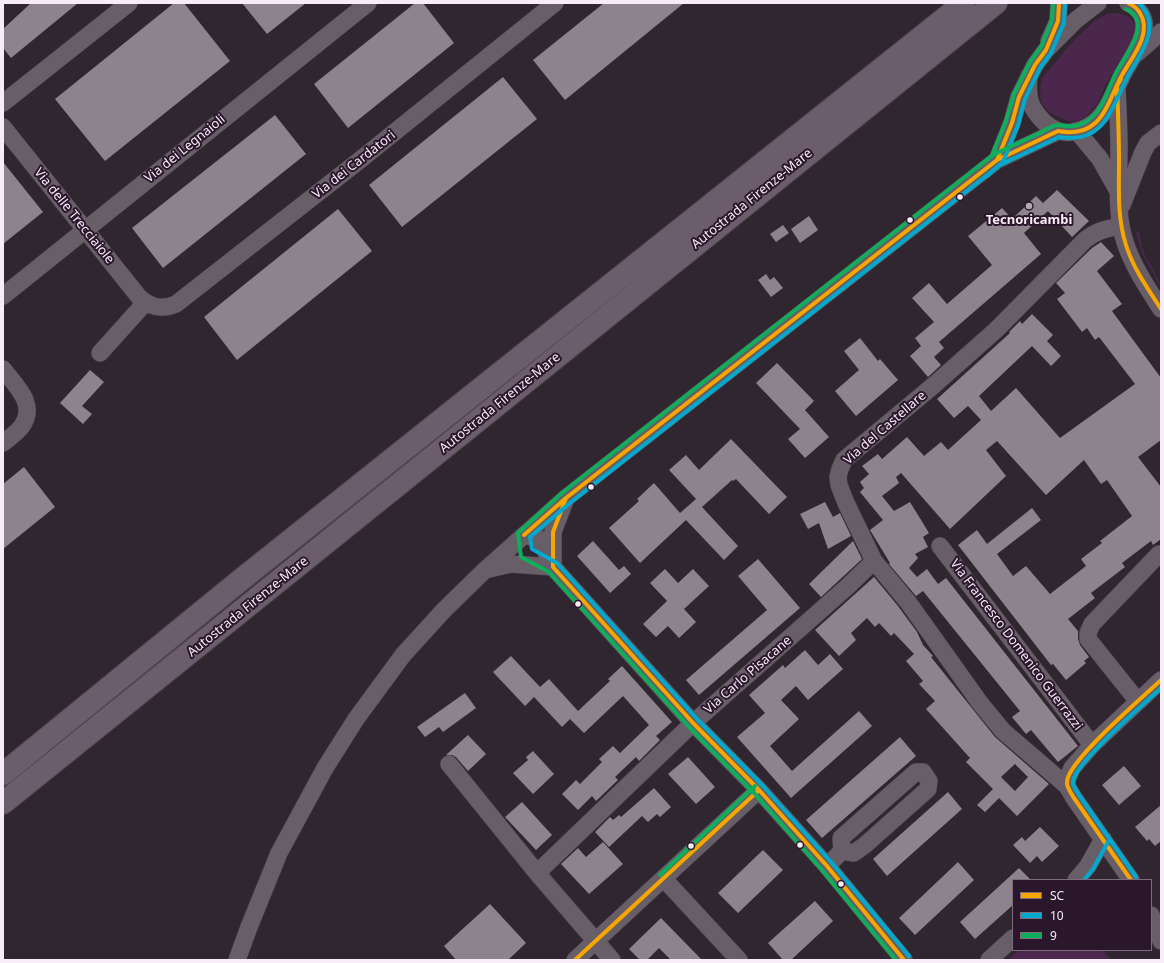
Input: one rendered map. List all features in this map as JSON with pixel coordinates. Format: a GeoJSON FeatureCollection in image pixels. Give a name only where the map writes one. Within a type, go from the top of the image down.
{"type":"FeatureCollection","features":[{"type":"Feature","properties":{"kind":"highway","name":"Autostrada Firenze-Mare"},"geometry":{"type":"LineString","coordinates":[[3,774],[237,583],[964,3]]}},
{"type":"Feature","properties":{"kind":"highway","name":"Autostrada Firenze-Mare"},"geometry":{"type":"LineString","coordinates":[[3,803],[996,3]]}},
{"type":"Feature","properties":{"kind":"street"},"geometry":{"type":"LineString","coordinates":[[3,103],[129,3]]}},
{"type":"Feature","properties":{"kind":"street","name":"Via dei Legnaioli"},"geometry":{"type":"LineString","coordinates":[[3,296],[368,3]]}},
{"type":"Feature","properties":{"kind":"street","name":"Via dei Cardatori"},"geometry":{"type":"LineString","coordinates":[[145,303],[160,308],[168,308],[176,304],[366,155],[555,3]]}},
{"type":"Feature","properties":{"kind":"street"},"geometry":{"type":"LineString","coordinates":[[1046,50],[1058,21],[1059,3]]}},
{"type":"Feature","properties":{"kind":"street"},"geometry":{"type":"LineString","coordinates":[[997,160],[1012,123],[1019,97],[1035,65],[1046,50],[1076,20],[1098,3]]}},
{"type":"Feature","properties":{"kind":"street"},"geometry":{"type":"LineString","coordinates":[[1029,76],[1028,98],[1032,108],[1046,125],[1058,131],[1067,133],[1087,128],[1096,122],[1110,102],[1117,86],[1135,55],[1143,36],[1143,18],[1140,12],[1132,4],[1128,3]]}},
{"type":"Feature","properties":{"kind":"street"},"geometry":{"type":"LineString","coordinates":[[1135,55],[1161,32]]}},
{"type":"Feature","properties":{"kind":"street"},"geometry":{"type":"LineString","coordinates":[[1117,86],[1119,146],[1118,191],[1121,221],[1126,245],[1139,274],[1161,309]]}},
{"type":"Feature","properties":{"kind":"street"},"geometry":{"type":"LineString","coordinates":[[1118,126],[1122,133],[1132,140],[1155,138]]}},
{"type":"Feature","properties":{"kind":"street","name":"Via delle Trecciaiole"},"geometry":{"type":"LineString","coordinates":[[3,127],[145,303]]}},
{"type":"Feature","properties":{"kind":"street"},"geometry":{"type":"LineString","coordinates":[[237,960],[279,853],[325,768],[356,719],[403,655],[444,610],[485,570],[566,498],[997,160],[1058,131]]}},
{"type":"Feature","properties":{"kind":"street"},"geometry":{"type":"LineString","coordinates":[[1077,131],[1100,159],[1118,191]]}},
{"type":"Feature","properties":{"kind":"street"},"geometry":{"type":"LineString","coordinates":[[1121,221],[1122,206],[1155,138]]}},
{"type":"Feature","properties":{"kind":"street","name":"Via del Castellare"},"geometry":{"type":"LineString","coordinates":[[1121,221],[1089,236],[996,330],[934,385],[844,460],[838,477],[839,486],[846,503],[874,561],[908,602],[980,703],[1003,731],[1067,786],[1130,879]]}},
{"type":"Feature","properties":{"kind":"street"},"geometry":{"type":"LineString","coordinates":[[100,353],[145,303]]}},
{"type":"Feature","properties":{"kind":"street"},"geometry":{"type":"LineString","coordinates":[[3,370],[24,396],[28,410],[22,427],[3,443]]}},
{"type":"Feature","properties":{"kind":"street"},"geometry":{"type":"LineString","coordinates":[[553,567],[553,532],[566,498]]}},
{"type":"Feature","properties":{"kind":"street"},"geometry":{"type":"LineString","coordinates":[[524,535],[540,539],[553,567],[693,723],[759,790],[827,866],[904,960]]}},
{"type":"Feature","properties":{"kind":"street","name":"Via Francesco Domenico Guerrazzi"},"geometry":{"type":"LineString","coordinates":[[940,546],[1092,745]]}},
{"type":"Feature","properties":{"kind":"street"},"geometry":{"type":"LineString","coordinates":[[1139,701],[1088,639],[1088,633],[1092,624],[1159,554]]}},
{"type":"Feature","properties":{"kind":"street","name":"Via Carlo Pisacane"},"geometry":{"type":"LineString","coordinates":[[537,873],[693,723],[841,593],[874,561]]}},
{"type":"Feature","properties":{"kind":"street"},"geometry":{"type":"LineString","coordinates":[[485,570],[511,564],[553,567]]}},
{"type":"Feature","properties":{"kind":"street"},"geometry":{"type":"LineString","coordinates":[[1067,786],[1066,780],[1072,768],[1092,745],[1161,680]]}},
{"type":"Feature","properties":{"kind":"street"},"geometry":{"type":"LineString","coordinates":[[449,764],[537,873],[612,960]]}},
{"type":"Feature","properties":{"kind":"street"},"geometry":{"type":"LineString","coordinates":[[827,866],[842,851],[841,838],[916,772],[923,772],[929,781],[928,789],[854,853],[842,851]]}},
{"type":"Feature","properties":{"kind":"street"},"geometry":{"type":"LineString","coordinates":[[575,960],[759,790]]}},
{"type":"Feature","properties":{"kind":"street"},"geometry":{"type":"LineString","coordinates":[[877,807],[890,823]]}},
{"type":"Feature","properties":{"kind":"street"},"geometry":{"type":"LineString","coordinates":[[1077,879],[1088,866],[1103,839]]}},
{"type":"Feature","properties":{"kind":"street"},"geometry":{"type":"LineString","coordinates":[[664,879],[739,960]]}},
{"type":"Feature","properties":{"kind":"street"},"geometry":{"type":"LineString","coordinates":[[1152,918],[1161,941]]}},
{"type":"Feature","properties":{"kind":"street"},"geometry":{"type":"LineString","coordinates":[[989,960],[1012,939]]}},
{"type":"Feature","properties":{"kind":"shaded area"},"geometry":{"type":"Polygon","coordinates":[[[1118,13],[1129,17],[1136,25],[1134,37],[1105,86],[1097,104],[1083,119],[1070,122],[1050,113],[1041,103],[1040,89],[1042,78],[1074,40],[1094,21],[1107,14],[1118,13]]]}},
{"type":"Feature","properties":{"kind":"shaded area"},"geometry":{"type":"Polygon","coordinates":[[[1136,232],[1139,232],[1144,253],[1157,276],[1161,288],[1142,253],[1136,232]]]}},
{"type":"Feature","properties":{"kind":"shaded area"},"geometry":{"type":"Polygon","coordinates":[[[1018,951],[1103,951],[1111,960],[1008,960],[1018,951]]]}},
{"type":"Feature","properties":{"kind":"building"},"geometry":{"type":"Polygon","coordinates":[[[31,3],[78,3],[11,58],[3,48],[3,29],[31,3]]]}},
{"type":"Feature","properties":{"kind":"building"},"geometry":{"type":"Polygon","coordinates":[[[174,3],[184,3],[230,61],[105,161],[55,99],[174,3]]]}},
{"type":"Feature","properties":{"kind":"building"},"geometry":{"type":"Polygon","coordinates":[[[242,3],[306,3],[267,34],[242,3]]]}},
{"type":"Feature","properties":{"kind":"building"},"geometry":{"type":"Polygon","coordinates":[[[415,3],[423,3],[454,43],[348,128],[314,84],[415,3]]]}},
{"type":"Feature","properties":{"kind":"building"},"geometry":{"type":"Polygon","coordinates":[[[604,3],[684,3],[565,100],[533,60],[604,3]]]}},
{"type":"Feature","properties":{"kind":"building"},"geometry":{"type":"Polygon","coordinates":[[[503,77],[537,119],[402,227],[369,185],[503,77]]]}},
{"type":"Feature","properties":{"kind":"building"},"geometry":{"type":"Polygon","coordinates":[[[275,115],[306,154],[163,268],[132,228],[275,115]]]}},
{"type":"Feature","properties":{"kind":"building"},"geometry":{"type":"Polygon","coordinates":[[[3,162],[43,212],[3,244],[3,162]]]}},
{"type":"Feature","properties":{"kind":"building"},"geometry":{"type":"Polygon","coordinates":[[[1057,190],[1089,221],[1072,237],[1048,211],[1024,233],[1041,254],[939,342],[944,348],[934,357],[941,365],[928,377],[910,356],[921,346],[915,338],[934,322],[912,298],[929,283],[947,304],[992,265],[968,236],[1002,208],[1012,219],[1036,196],[1043,203],[1057,190]]]}},
{"type":"Feature","properties":{"kind":"building"},"geometry":{"type":"Polygon","coordinates":[[[338,209],[372,251],[237,360],[204,317],[338,209]]]}},
{"type":"Feature","properties":{"kind":"building"},"geometry":{"type":"Polygon","coordinates":[[[809,216],[818,230],[800,243],[791,229],[809,216]]]}},
{"type":"Feature","properties":{"kind":"building"},"geometry":{"type":"Polygon","coordinates":[[[783,225],[789,233],[776,242],[770,234],[783,225]]]}},
{"type":"Feature","properties":{"kind":"building"},"geometry":{"type":"Polygon","coordinates":[[[1101,242],[1114,256],[1097,271],[1122,304],[1112,311],[1161,378],[1161,440],[1138,457],[1161,487],[1161,539],[1153,545],[1151,541],[1122,563],[1125,567],[1091,593],[1095,598],[1068,619],[1078,631],[1080,645],[1089,657],[1084,661],[1086,663],[1066,680],[1053,664],[1051,665],[958,545],[977,530],[987,544],[1032,508],[1041,520],[997,554],[1013,576],[1026,566],[1050,594],[1086,566],[1081,559],[1102,543],[1100,541],[1132,516],[1107,480],[1101,484],[1084,460],[1046,495],[997,441],[986,450],[1006,476],[950,529],[901,473],[896,477],[899,483],[882,496],[894,511],[910,502],[929,533],[923,537],[928,547],[915,554],[918,558],[909,568],[917,577],[927,569],[938,584],[946,578],[1078,746],[1058,762],[1031,730],[1026,734],[1012,717],[1020,711],[923,591],[916,596],[889,564],[890,563],[870,530],[883,520],[860,492],[864,488],[860,482],[869,474],[862,466],[878,454],[882,459],[907,437],[924,456],[941,442],[948,450],[981,420],[968,406],[954,418],[937,399],[1010,333],[1009,332],[1020,321],[1022,324],[1032,314],[1053,335],[1047,341],[1061,356],[1051,366],[1032,346],[979,396],[991,411],[1016,388],[1060,438],[1135,384],[1099,337],[1095,340],[1087,328],[1082,332],[1057,299],[1065,293],[1056,283],[1092,248],[1101,242]]]}},
{"type":"Feature","properties":{"kind":"building"},"geometry":{"type":"Polygon","coordinates":[[[766,274],[770,280],[774,277],[783,288],[771,297],[758,280],[766,274]]]}},
{"type":"Feature","properties":{"kind":"building"},"geometry":{"type":"Polygon","coordinates":[[[860,338],[878,361],[880,359],[898,380],[856,416],[835,391],[859,370],[844,351],[860,338]]]}},
{"type":"Feature","properties":{"kind":"building"},"geometry":{"type":"Polygon","coordinates":[[[777,363],[814,401],[805,410],[829,437],[805,458],[788,439],[800,429],[756,383],[777,363]]]}},
{"type":"Feature","properties":{"kind":"building"},"geometry":{"type":"Polygon","coordinates":[[[90,370],[104,382],[82,406],[92,414],[83,424],[60,403],[90,370]]]}},
{"type":"Feature","properties":{"kind":"building"},"geometry":{"type":"Polygon","coordinates":[[[731,439],[787,497],[769,514],[736,479],[733,481],[732,480],[702,507],[738,546],[724,560],[686,520],[640,563],[609,528],[639,501],[637,499],[654,483],[680,513],[696,499],[669,470],[686,455],[699,470],[731,439]]]}},
{"type":"Feature","properties":{"kind":"building"},"geometry":{"type":"Polygon","coordinates":[[[24,467],[55,507],[3,549],[3,484],[24,467]]]}},
{"type":"Feature","properties":{"kind":"building"},"geometry":{"type":"Polygon","coordinates":[[[825,502],[833,517],[840,513],[851,536],[828,549],[819,523],[808,529],[800,514],[825,502]]]}},
{"type":"Feature","properties":{"kind":"building"},"geometry":{"type":"Polygon","coordinates":[[[593,541],[619,570],[624,566],[631,574],[610,593],[577,556],[593,541]]]}},
{"type":"Feature","properties":{"kind":"building"},"geometry":{"type":"Polygon","coordinates":[[[853,541],[862,559],[821,597],[809,584],[853,541]]]}},
{"type":"Feature","properties":{"kind":"building"},"geometry":{"type":"Polygon","coordinates":[[[758,559],[800,608],[699,695],[686,680],[767,610],[738,576],[758,559]]]}},
{"type":"Feature","properties":{"kind":"building"},"geometry":{"type":"Polygon","coordinates":[[[665,569],[678,583],[693,569],[709,586],[684,609],[696,622],[679,638],[668,626],[656,637],[643,624],[667,601],[650,583],[665,569]]]}},
{"type":"Feature","properties":{"kind":"building"},"geometry":{"type":"Polygon","coordinates":[[[874,577],[917,632],[923,645],[933,656],[931,657],[995,737],[1049,784],[1017,816],[999,798],[985,812],[977,805],[993,789],[966,762],[970,758],[926,709],[935,701],[919,684],[923,681],[906,661],[914,654],[894,633],[891,636],[879,623],[875,627],[867,618],[851,633],[856,640],[839,656],[815,630],[874,577]],[[1015,764],[1001,777],[1015,791],[1028,777],[1015,764]]]}},
{"type":"Feature","properties":{"kind":"building"},"geometry":{"type":"Polygon","coordinates":[[[805,650],[818,665],[830,654],[843,669],[808,700],[796,686],[781,700],[799,719],[770,746],[792,771],[859,711],[872,726],[791,798],[737,737],[765,713],[749,695],[783,665],[785,668],[805,650]]]}},
{"type":"Feature","properties":{"kind":"building"},"geometry":{"type":"Polygon","coordinates":[[[511,656],[540,687],[549,679],[578,711],[610,681],[608,679],[622,666],[672,722],[656,736],[660,740],[639,761],[636,757],[615,777],[618,780],[596,801],[592,796],[578,810],[562,794],[576,780],[580,784],[602,762],[599,759],[613,746],[620,753],[649,725],[623,696],[584,733],[570,719],[562,727],[534,697],[525,706],[493,672],[511,656]]]}},
{"type":"Feature","properties":{"kind":"building"},"geometry":{"type":"Polygon","coordinates":[[[465,693],[476,708],[443,732],[439,727],[425,737],[417,727],[465,693]]]}},
{"type":"Feature","properties":{"kind":"building"},"geometry":{"type":"Polygon","coordinates":[[[468,735],[486,754],[468,771],[456,757],[446,755],[468,735]]]}},
{"type":"Feature","properties":{"kind":"building"},"geometry":{"type":"Polygon","coordinates":[[[900,737],[916,756],[822,838],[806,820],[900,737]]]}},
{"type":"Feature","properties":{"kind":"building"},"geometry":{"type":"Polygon","coordinates":[[[533,751],[554,774],[533,794],[513,773],[528,760],[526,757],[533,751]]]}},
{"type":"Feature","properties":{"kind":"building"},"geometry":{"type":"Polygon","coordinates":[[[688,757],[715,787],[696,804],[668,774],[688,757]]]}},
{"type":"Feature","properties":{"kind":"building"},"geometry":{"type":"Polygon","coordinates":[[[1124,766],[1141,786],[1119,805],[1102,785],[1124,766]]]}},
{"type":"Feature","properties":{"kind":"building"},"geometry":{"type":"Polygon","coordinates":[[[654,788],[671,807],[660,817],[657,814],[648,822],[642,816],[609,847],[595,832],[610,817],[613,820],[619,815],[621,817],[654,788]]]}},
{"type":"Feature","properties":{"kind":"building"},"geometry":{"type":"Polygon","coordinates":[[[948,792],[962,809],[887,876],[873,859],[948,792]]]}},
{"type":"Feature","properties":{"kind":"building"},"geometry":{"type":"Polygon","coordinates":[[[522,802],[552,835],[536,850],[505,817],[522,802]]]}},
{"type":"Feature","properties":{"kind":"building"},"geometry":{"type":"Polygon","coordinates":[[[1161,805],[1161,841],[1155,846],[1149,839],[1147,841],[1135,827],[1161,805]]]}},
{"type":"Feature","properties":{"kind":"building"},"geometry":{"type":"Polygon","coordinates":[[[1040,827],[1059,846],[1042,862],[1037,856],[1030,863],[1013,845],[1022,837],[1025,841],[1040,827]]]}},
{"type":"Feature","properties":{"kind":"building"},"geometry":{"type":"Polygon","coordinates":[[[603,842],[623,864],[589,894],[561,864],[578,848],[586,857],[603,842]]]}},
{"type":"Feature","properties":{"kind":"building"},"geometry":{"type":"Polygon","coordinates":[[[763,850],[783,870],[738,913],[718,893],[763,850]]]}},
{"type":"Feature","properties":{"kind":"building"},"geometry":{"type":"Polygon","coordinates":[[[958,862],[974,880],[915,935],[899,918],[958,862]]]}},
{"type":"Feature","properties":{"kind":"building"},"geometry":{"type":"Polygon","coordinates":[[[1019,868],[1030,879],[1012,879],[1012,906],[975,939],[960,922],[1019,868]]]}},
{"type":"Feature","properties":{"kind":"building"},"geometry":{"type":"Polygon","coordinates":[[[815,901],[833,921],[791,960],[783,960],[768,943],[815,901]]]}},
{"type":"Feature","properties":{"kind":"building"},"geometry":{"type":"Polygon","coordinates":[[[490,904],[526,943],[508,960],[456,960],[444,946],[490,904]]]}},
{"type":"Feature","properties":{"kind":"building"},"geometry":{"type":"Polygon","coordinates":[[[661,918],[702,960],[671,960],[659,948],[647,960],[640,960],[629,949],[661,918]]]}},
{"type":"Feature","properties":{"kind":"transit line","name":"9"},"geometry":{"type":"LineString","coordinates":[[979,166],[992,156],[1006,121],[1014,94],[1030,62],[1041,47],[1052,20],[1053,3]]}},
{"type":"Feature","properties":{"kind":"transit line","name":"SC"},"geometry":{"type":"LineString","coordinates":[[983,171],[997,160],[1012,123],[1019,97],[1035,65],[1046,50],[1058,21],[1059,3]]}},
{"type":"Feature","properties":{"kind":"transit line","name":"10"},"geometry":{"type":"LineString","coordinates":[[987,176],[1003,162],[1018,125],[1025,99],[1040,68],[1051,53],[1064,23],[1065,3]]}},
{"type":"Feature","properties":{"kind":"transit line","name":"SC"},"geometry":{"type":"LineString","coordinates":[[524,535],[566,498],[997,160],[1058,131],[1072,132],[1084,130],[1093,125],[1106,109],[1121,77],[1135,54],[1142,37],[1144,29],[1140,13],[1135,7],[1128,3]]}},
{"type":"Feature","properties":{"kind":"transit line","name":"10"},"geometry":{"type":"LineString","coordinates":[[909,956],[831,862],[763,786],[697,719],[557,563],[532,549],[530,537],[570,503],[1000,165],[1059,137],[1074,138],[1086,136],[1096,130],[1110,113],[1146,42],[1149,32],[1149,22],[1146,13],[1139,3]]}},
{"type":"Feature","properties":{"kind":"transit line","name":"9"},"geometry":{"type":"LineString","coordinates":[[896,960],[822,870],[755,794],[689,727],[549,572],[521,557],[518,533],[562,493],[993,155],[1053,126],[1077,125],[1092,117],[1101,106],[1115,75],[1130,50],[1137,31],[1138,22],[1134,15],[1126,9]]}},
{"type":"Feature","properties":{"kind":"transit line","name":"SC"},"geometry":{"type":"LineString","coordinates":[[1121,79],[1117,86],[1119,202],[1121,224],[1129,254],[1141,278],[1161,309]]}},
{"type":"Feature","properties":{"kind":"transit line","name":"SC"},"geometry":{"type":"LineString","coordinates":[[566,498],[553,532],[553,567],[693,723],[759,790],[827,866],[904,960]]}},
{"type":"Feature","properties":{"kind":"transit line","name":"SC"},"geometry":{"type":"LineString","coordinates":[[1130,879],[1074,798],[1068,788],[1067,781],[1071,771],[1080,758],[1093,744],[1161,680]]}},
{"type":"Feature","properties":{"kind":"transit line","name":"10"},"geometry":{"type":"LineString","coordinates":[[1136,877],[1079,795],[1074,787],[1073,781],[1077,772],[1098,747],[1161,688]]}},
{"type":"Feature","properties":{"kind":"transit line","name":"9"},"geometry":{"type":"LineString","coordinates":[[660,875],[755,786]]}},
{"type":"Feature","properties":{"kind":"transit line","name":"SC"},"geometry":{"type":"LineString","coordinates":[[575,960],[759,790]]}},
{"type":"Feature","properties":{"kind":"transit line","name":"10"},"geometry":{"type":"LineString","coordinates":[[1085,879],[1093,869],[1108,842]]}},
{"type":"Feature","properties":{"kind":"place","name":"Tecnoricambi"},"geometry":{"type":"Point","coordinates":[1029,206]}}]}
